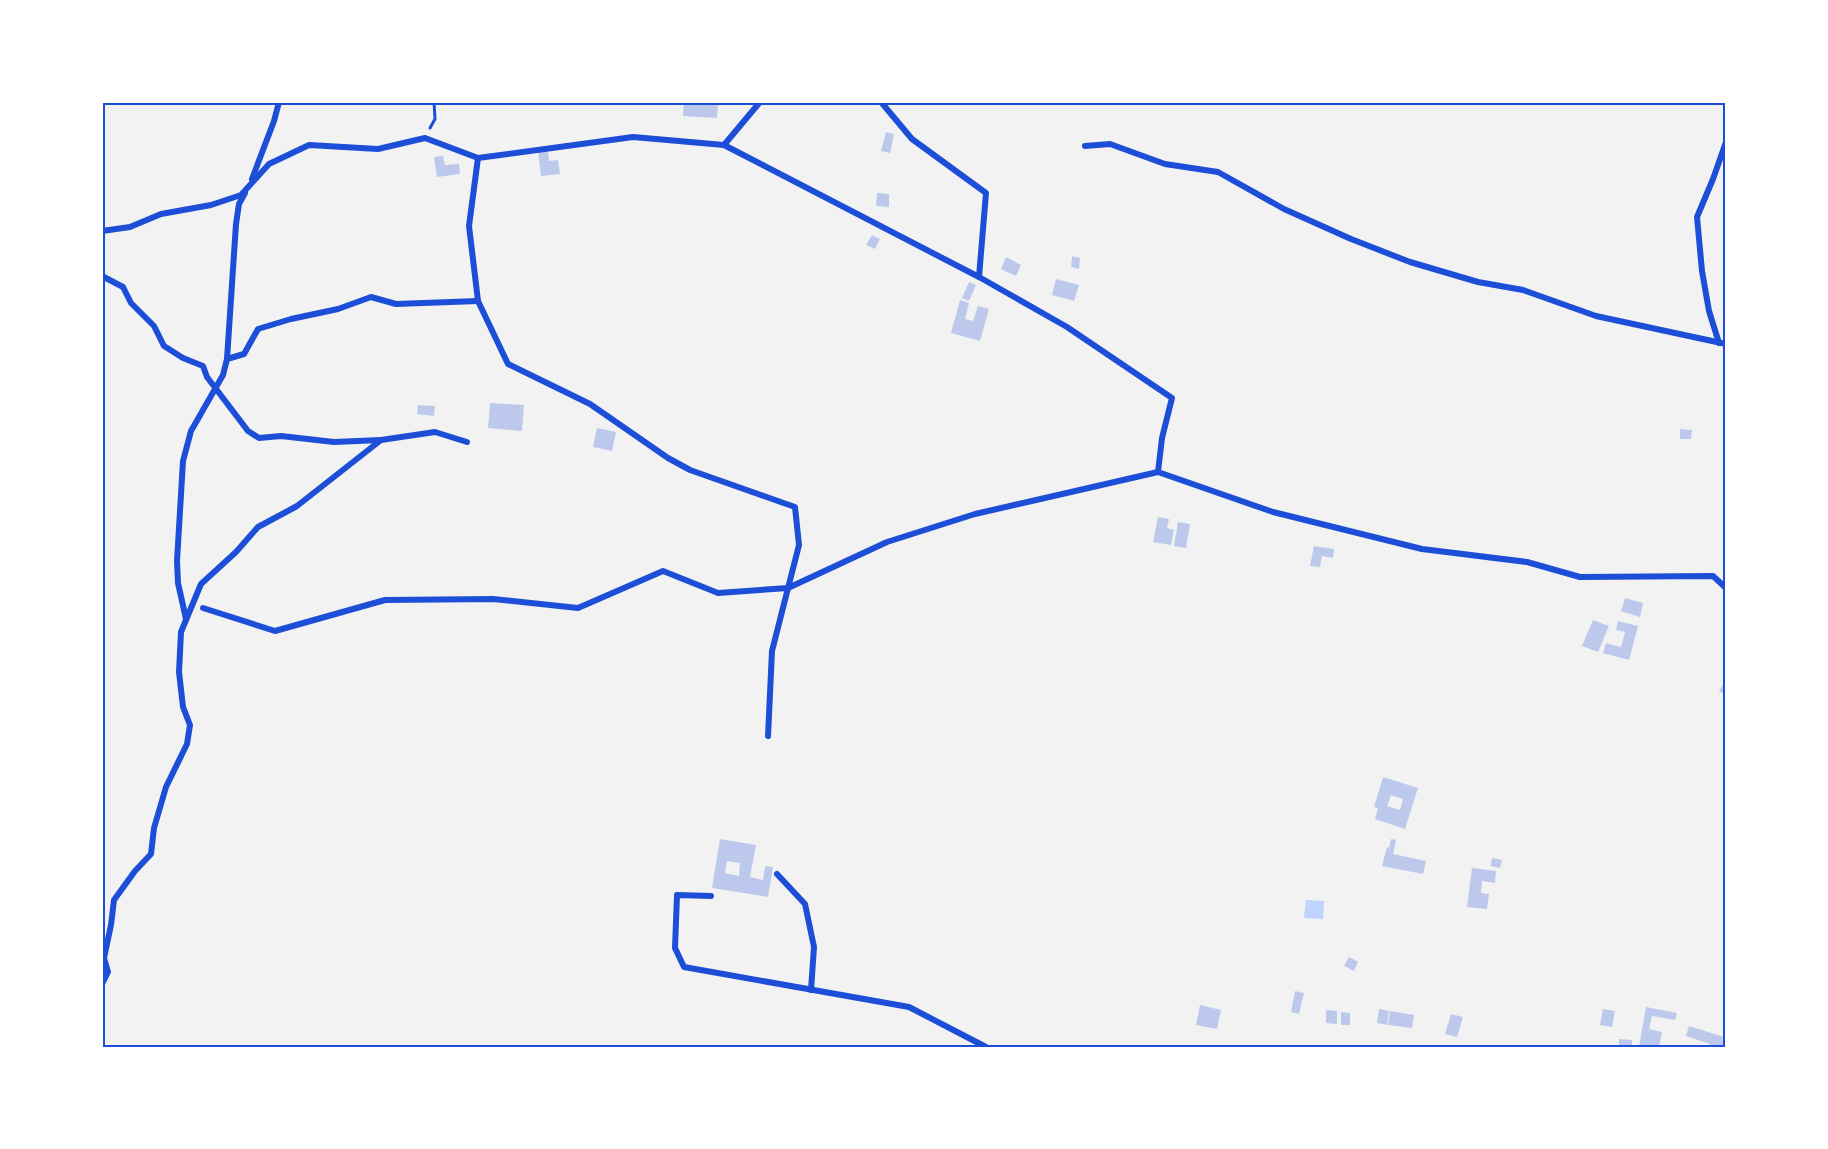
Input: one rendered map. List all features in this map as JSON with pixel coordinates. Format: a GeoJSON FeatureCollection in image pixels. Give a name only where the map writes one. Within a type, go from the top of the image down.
{"type":"FeatureCollection","features":[{"type":"Feature","properties":{"kind":"street"},"geometry":{"type":"LineString","coordinates":[[186,620],[178,583],[177,561],[183,461],[191,431],[223,375],[227,359],[238,204],[250,183],[274,122],[279,102]]}},
{"type":"Feature","properties":{"kind":"street"},"geometry":{"type":"LineString","coordinates":[[724,145],[760,102]]}},
{"type":"Feature","properties":{"kind":"street"},"geometry":{"type":"LineString","coordinates":[[881,102],[912,139],[986,193],[980,277]]}},
{"type":"Feature","properties":{"kind":"street"},"geometry":{"type":"LineString","coordinates":[[102,231],[130,227],[161,214],[221,202],[241,195],[269,164],[309,145],[378,149],[425,138],[478,158],[633,136],[724,145],[980,277],[1067,327],[1172,398],[1162,438],[1158,472]]}},
{"type":"Feature","properties":{"kind":"street"},"geometry":{"type":"LineString","coordinates":[[1722,344],[1709,311],[1702,271],[1697,217],[1726,142]]}},
{"type":"Feature","properties":{"kind":"street"},"geometry":{"type":"LineString","coordinates":[[1085,146],[1110,144],[1165,164],[1218,172],[1284,209],[1351,239],[1410,261],[1478,282],[1523,290],[1596,316],[1722,344]]}},
{"type":"Feature","properties":{"kind":"street"},"geometry":{"type":"LineString","coordinates":[[478,158],[470,226],[478,301],[508,364],[590,404],[668,458],[690,470],[795,507],[799,545],[772,651],[768,736]]}},
{"type":"Feature","properties":{"kind":"street"},"geometry":{"type":"LineString","coordinates":[[102,276],[123,287],[131,303],[154,326],[164,346],[183,358],[203,366],[207,377],[248,431],[259,438],[281,436],[334,442],[381,440],[435,432],[467,442]]}},
{"type":"Feature","properties":{"kind":"street"},"geometry":{"type":"LineString","coordinates":[[227,359],[244,354],[258,329],[291,318],[338,309],[371,297],[396,304],[478,301]]}},
{"type":"Feature","properties":{"kind":"street"},"geometry":{"type":"LineString","coordinates":[[102,984],[108,972],[104,958],[114,900],[135,871],[151,854],[154,828],[166,787],[187,744],[190,725],[183,707],[179,672],[181,632],[201,584],[236,552],[258,527],[297,506],[381,440]]}},
{"type":"Feature","properties":{"kind":"street"},"geometry":{"type":"LineString","coordinates":[[203,608],[275,631],[385,600],[493,599],[578,608],[663,571],[718,593],[788,588],[887,542],[975,514],[1158,472],[1273,512],[1422,549],[1527,562],[1580,577],[1713,576],[1726,588]]}},
{"type":"Feature","properties":{"kind":"street"},"geometry":{"type":"LineString","coordinates":[[777,874],[805,904],[814,947],[811,990]]}},
{"type":"Feature","properties":{"kind":"street"},"geometry":{"type":"LineString","coordinates":[[711,896],[677,895],[675,948],[684,967],[909,1007],[986,1047]]}},
{"type":"Feature","properties":{"kind":"path"},"geometry":{"type":"LineString","coordinates":[[425,138],[435,119],[434,102]]}},
{"type":"Feature","properties":{"kind":"water"},"geometry":{"type":"Polygon","coordinates":[[[1306,900],[1324,901],[1323,919],[1304,918],[1306,900]]]}},
{"type":"Feature","properties":{"kind":"building"},"geometry":{"type":"Polygon","coordinates":[[[684,102],[718,102],[717,118],[683,116],[684,102]]]}},
{"type":"Feature","properties":{"kind":"building"},"geometry":{"type":"Polygon","coordinates":[[[886,132],[894,134],[890,153],[881,151],[886,132]]]}},
{"type":"Feature","properties":{"kind":"building"},"geometry":{"type":"Polygon","coordinates":[[[548,150],[549,161],[558,160],[560,174],[541,176],[538,151],[548,150]]]}},
{"type":"Feature","properties":{"kind":"building"},"geometry":{"type":"Polygon","coordinates":[[[443,156],[445,165],[459,164],[460,174],[437,177],[434,157],[443,156]]]}},
{"type":"Feature","properties":{"kind":"building"},"geometry":{"type":"Polygon","coordinates":[[[877,193],[889,194],[889,207],[876,206],[877,193]]]}},
{"type":"Feature","properties":{"kind":"building"},"geometry":{"type":"Polygon","coordinates":[[[872,235],[880,239],[875,249],[866,245],[872,235]]]}},
{"type":"Feature","properties":{"kind":"building"},"geometry":{"type":"Polygon","coordinates":[[[1072,256],[1080,258],[1079,269],[1071,267],[1072,256]]]}},
{"type":"Feature","properties":{"kind":"building"},"geometry":{"type":"Polygon","coordinates":[[[1006,257],[1021,265],[1016,276],[1001,269],[1006,257]]]}},
{"type":"Feature","properties":{"kind":"building"},"geometry":{"type":"Polygon","coordinates":[[[1056,279],[1079,285],[1074,301],[1052,295],[1056,279]]]}},
{"type":"Feature","properties":{"kind":"building"},"geometry":{"type":"Polygon","coordinates":[[[969,282],[976,285],[969,301],[962,298],[969,282]]]}},
{"type":"Feature","properties":{"kind":"building"},"geometry":{"type":"Polygon","coordinates":[[[960,300],[969,303],[965,319],[973,321],[978,306],[989,309],[980,341],[951,333],[960,300]]]}},
{"type":"Feature","properties":{"kind":"building"},"geometry":{"type":"Polygon","coordinates":[[[490,403],[524,405],[522,431],[488,428],[490,403]]]}},
{"type":"Feature","properties":{"kind":"building"},"geometry":{"type":"Polygon","coordinates":[[[418,405],[435,406],[434,416],[417,414],[418,405]]]}},
{"type":"Feature","properties":{"kind":"building"},"geometry":{"type":"Polygon","coordinates":[[[597,428],[616,432],[612,451],[593,447],[597,428]]]}},
{"type":"Feature","properties":{"kind":"building"},"geometry":{"type":"Polygon","coordinates":[[[1680,429],[1692,430],[1691,439],[1680,439],[1680,429]]]}},
{"type":"Feature","properties":{"kind":"building"},"geometry":{"type":"Polygon","coordinates":[[[1158,517],[1169,519],[1167,528],[1174,530],[1171,545],[1153,542],[1158,517]]]}},
{"type":"Feature","properties":{"kind":"building"},"geometry":{"type":"Polygon","coordinates":[[[1178,522],[1190,524],[1186,548],[1174,546],[1178,522]]]}},
{"type":"Feature","properties":{"kind":"building"},"geometry":{"type":"Polygon","coordinates":[[[1314,546],[1334,549],[1333,558],[1322,556],[1320,567],[1310,566],[1314,546]]]}},
{"type":"Feature","properties":{"kind":"building"},"geometry":{"type":"Polygon","coordinates":[[[1625,598],[1643,603],[1640,617],[1621,611],[1625,598]]]}},
{"type":"Feature","properties":{"kind":"building"},"geometry":{"type":"Polygon","coordinates":[[[1593,620],[1609,626],[1598,652],[1582,646],[1593,620]]]}},
{"type":"Feature","properties":{"kind":"building"},"geometry":{"type":"Polygon","coordinates":[[[1618,621],[1638,626],[1629,660],[1603,653],[1606,643],[1621,647],[1625,632],[1616,630],[1618,621]]]}},
{"type":"Feature","properties":{"kind":"building"},"geometry":{"type":"Polygon","coordinates":[[[1724,683],[1726,684],[1726,695],[1719,691],[1724,683]]]}},
{"type":"Feature","properties":{"kind":"building"},"geometry":{"type":"Polygon","coordinates":[[[1383,777],[1418,788],[1405,829],[1375,819],[1378,808],[1374,807],[1383,777]],[[1391,795],[1387,806],[1400,810],[1403,799],[1391,795]]]}},
{"type":"Feature","properties":{"kind":"building"},"geometry":{"type":"Polygon","coordinates":[[[720,839],[756,845],[750,877],[763,880],[765,866],[773,867],[768,897],[712,888],[720,839]],[[727,861],[725,873],[739,876],[740,863],[727,861]]]}},
{"type":"Feature","properties":{"kind":"building"},"geometry":{"type":"Polygon","coordinates":[[[1391,839],[1396,840],[1393,854],[1426,861],[1423,874],[1382,866],[1391,839]]]}},
{"type":"Feature","properties":{"kind":"building"},"geometry":{"type":"Polygon","coordinates":[[[1492,858],[1502,860],[1500,868],[1491,866],[1492,858]]]}},
{"type":"Feature","properties":{"kind":"building"},"geometry":{"type":"Polygon","coordinates":[[[1472,868],[1496,871],[1495,883],[1482,881],[1481,893],[1489,894],[1487,909],[1467,907],[1472,868]]]}},
{"type":"Feature","properties":{"kind":"building"},"geometry":{"type":"Polygon","coordinates":[[[1349,957],[1358,962],[1354,971],[1344,966],[1349,957]]]}},
{"type":"Feature","properties":{"kind":"building"},"geometry":{"type":"Polygon","coordinates":[[[1295,991],[1304,993],[1299,1014],[1291,1012],[1295,991]]]}},
{"type":"Feature","properties":{"kind":"building"},"geometry":{"type":"Polygon","coordinates":[[[1200,1005],[1221,1010],[1217,1029],[1196,1025],[1200,1005]]]}},
{"type":"Feature","properties":{"kind":"building"},"geometry":{"type":"Polygon","coordinates":[[[1646,1007],[1677,1013],[1675,1020],[1652,1016],[1649,1029],[1662,1032],[1659,1047],[1639,1047],[1646,1007]]]}},
{"type":"Feature","properties":{"kind":"building"},"geometry":{"type":"Polygon","coordinates":[[[1379,1009],[1389,1011],[1387,1025],[1377,1023],[1379,1009]]]}},
{"type":"Feature","properties":{"kind":"building"},"geometry":{"type":"Polygon","coordinates":[[[1603,1009],[1615,1011],[1612,1027],[1600,1025],[1603,1009]]]}},
{"type":"Feature","properties":{"kind":"building"},"geometry":{"type":"Polygon","coordinates":[[[1326,1010],[1337,1011],[1337,1024],[1326,1023],[1326,1010]]]}},
{"type":"Feature","properties":{"kind":"building"},"geometry":{"type":"Polygon","coordinates":[[[1390,1011],[1414,1015],[1412,1028],[1388,1025],[1390,1011]]]}},
{"type":"Feature","properties":{"kind":"building"},"geometry":{"type":"Polygon","coordinates":[[[1341,1012],[1350,1013],[1350,1025],[1341,1025],[1341,1012]]]}},
{"type":"Feature","properties":{"kind":"building"},"geometry":{"type":"Polygon","coordinates":[[[1451,1014],[1463,1017],[1457,1037],[1445,1034],[1451,1014]]]}},
{"type":"Feature","properties":{"kind":"building"},"geometry":{"type":"Polygon","coordinates":[[[1689,1026],[1724,1037],[1722,1040],[1726,1041],[1726,1047],[1708,1047],[1710,1044],[1686,1036],[1689,1026]]]}},
{"type":"Feature","properties":{"kind":"building"},"geometry":{"type":"Polygon","coordinates":[[[1619,1039],[1632,1040],[1632,1047],[1619,1047],[1619,1039]]]}}]}
